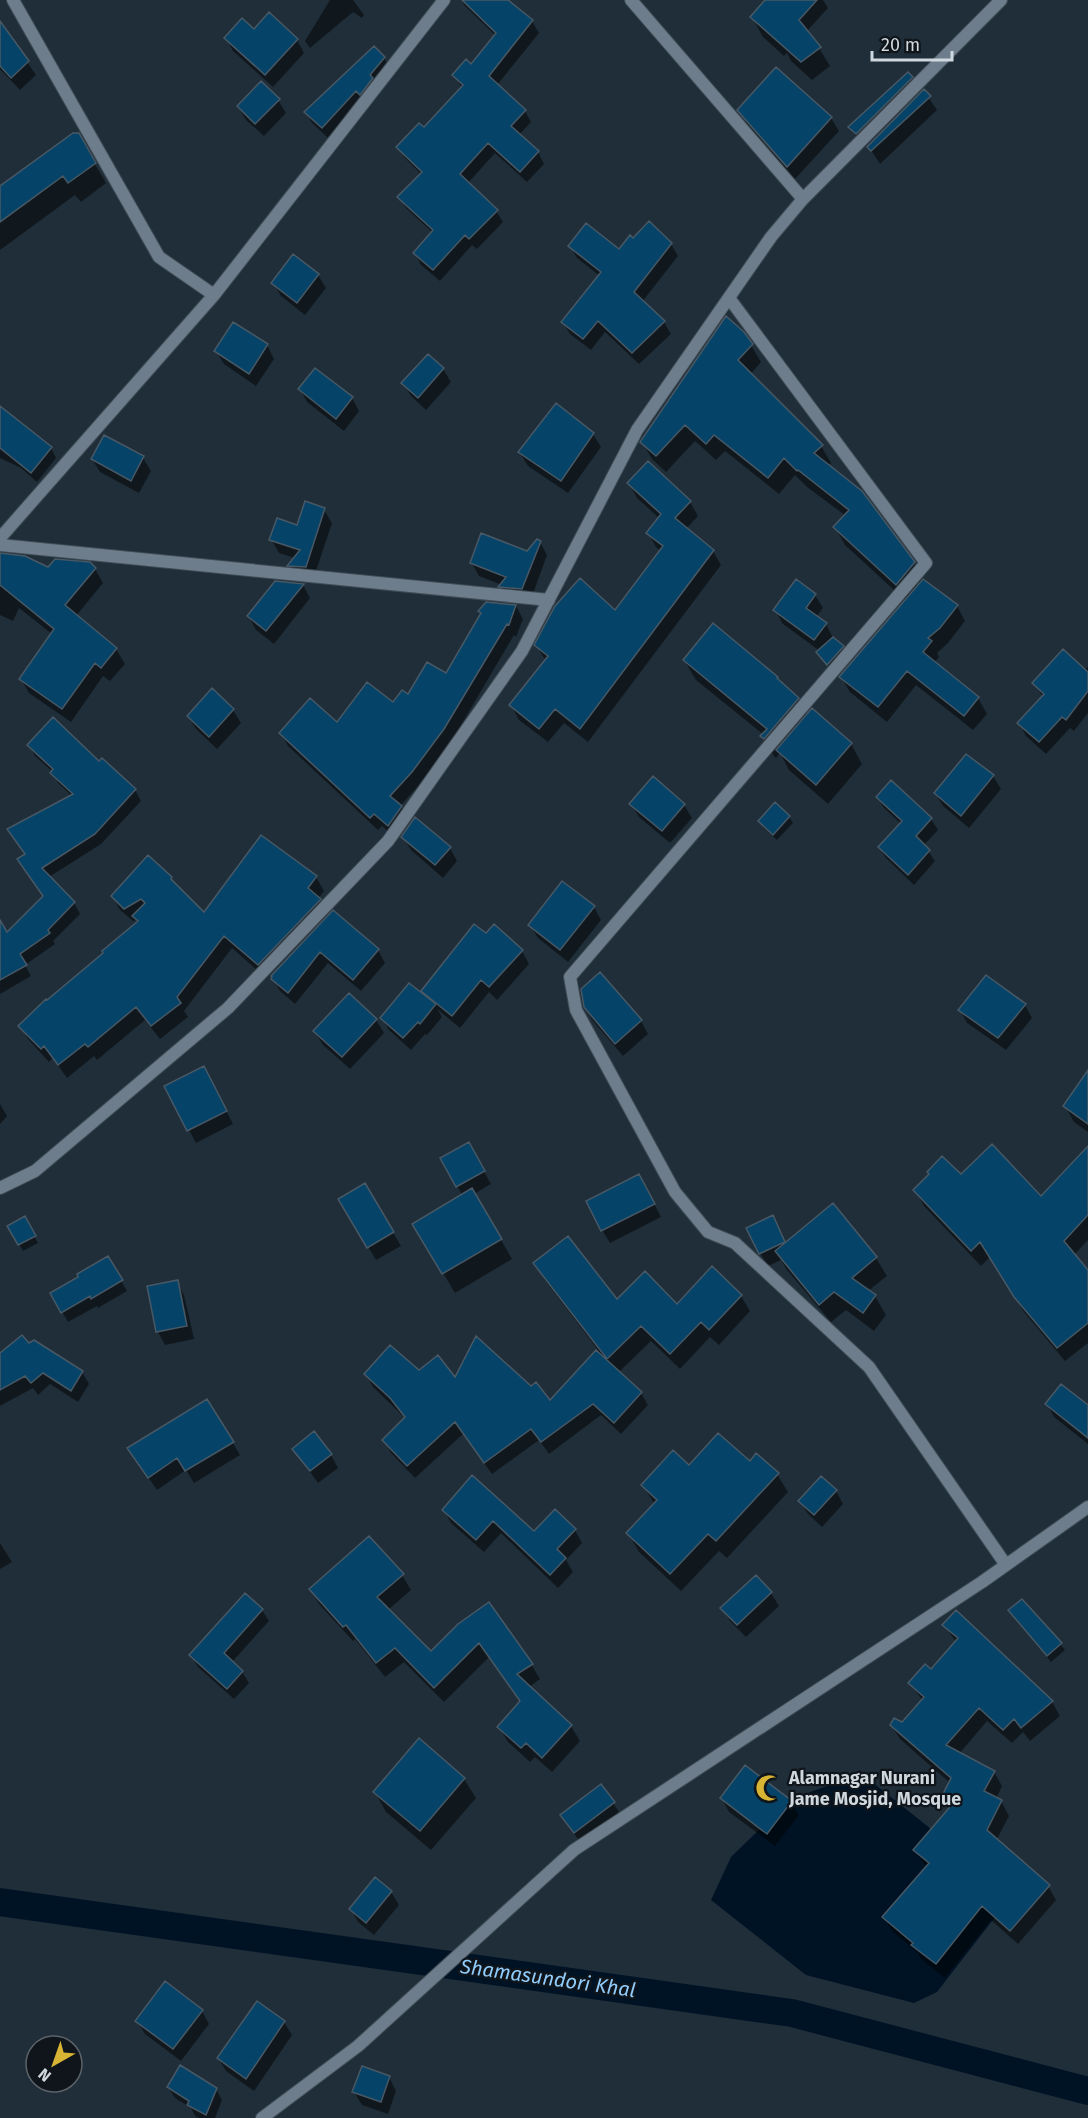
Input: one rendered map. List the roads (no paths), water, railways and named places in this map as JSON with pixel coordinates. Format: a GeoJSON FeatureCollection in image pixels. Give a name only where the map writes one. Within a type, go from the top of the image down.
{"type":"FeatureCollection","features":[{"type":"Feature","properties":{"kind":"street"},"geometry":{"type":"LineString","coordinates":[[13,0],[159,257],[214,295]]}},
{"type":"Feature","properties":{"kind":"street"},"geometry":{"type":"LineString","coordinates":[[0,538],[214,295],[444,0]]}},
{"type":"Feature","properties":{"kind":"street"},"geometry":{"type":"LineString","coordinates":[[631,0],[803,199]]}},
{"type":"Feature","properties":{"kind":"street"},"geometry":{"type":"LineString","coordinates":[[0,1188],[35,1171],[228,1008],[388,841],[522,651],[637,430],[771,237],[803,199],[1001,0]]}},
{"type":"Feature","properties":{"kind":"street"},"geometry":{"type":"LineString","coordinates":[[729,298],[926,563],[570,977],[576,1010],[675,1192],[708,1232],[735,1243],[869,1366],[1006,1565]]}},
{"type":"Feature","properties":{"kind":"street"},"geometry":{"type":"LineString","coordinates":[[0,545],[549,600]]}},
{"type":"Feature","properties":{"kind":"street"},"geometry":{"type":"LineString","coordinates":[[262,2118],[358,2046],[574,1850],[1006,1565],[1088,1507]]}},
{"type":"Feature","properties":{"kind":"water"},"geometry":{"type":"Polygon","coordinates":[[[841,1781],[872,1782],[936,1833],[1009,1899],[937,1992],[914,2003],[806,1975],[711,1900],[731,1857],[765,1824],[810,1792],[841,1781]]]}},
{"type":"Feature","properties":{"kind":"waterway","name":"Shamasundori Khal"},"geometry":{"type":"LineString","coordinates":[[0,1902],[792,2013],[1088,2091]]}},
{"type":"Feature","properties":{"kind":"place","name":"Alamnagar Nurani Jame Mosjid, Mosque"},"geometry":{"type":"Point","coordinates":[769,1788]}}]}
